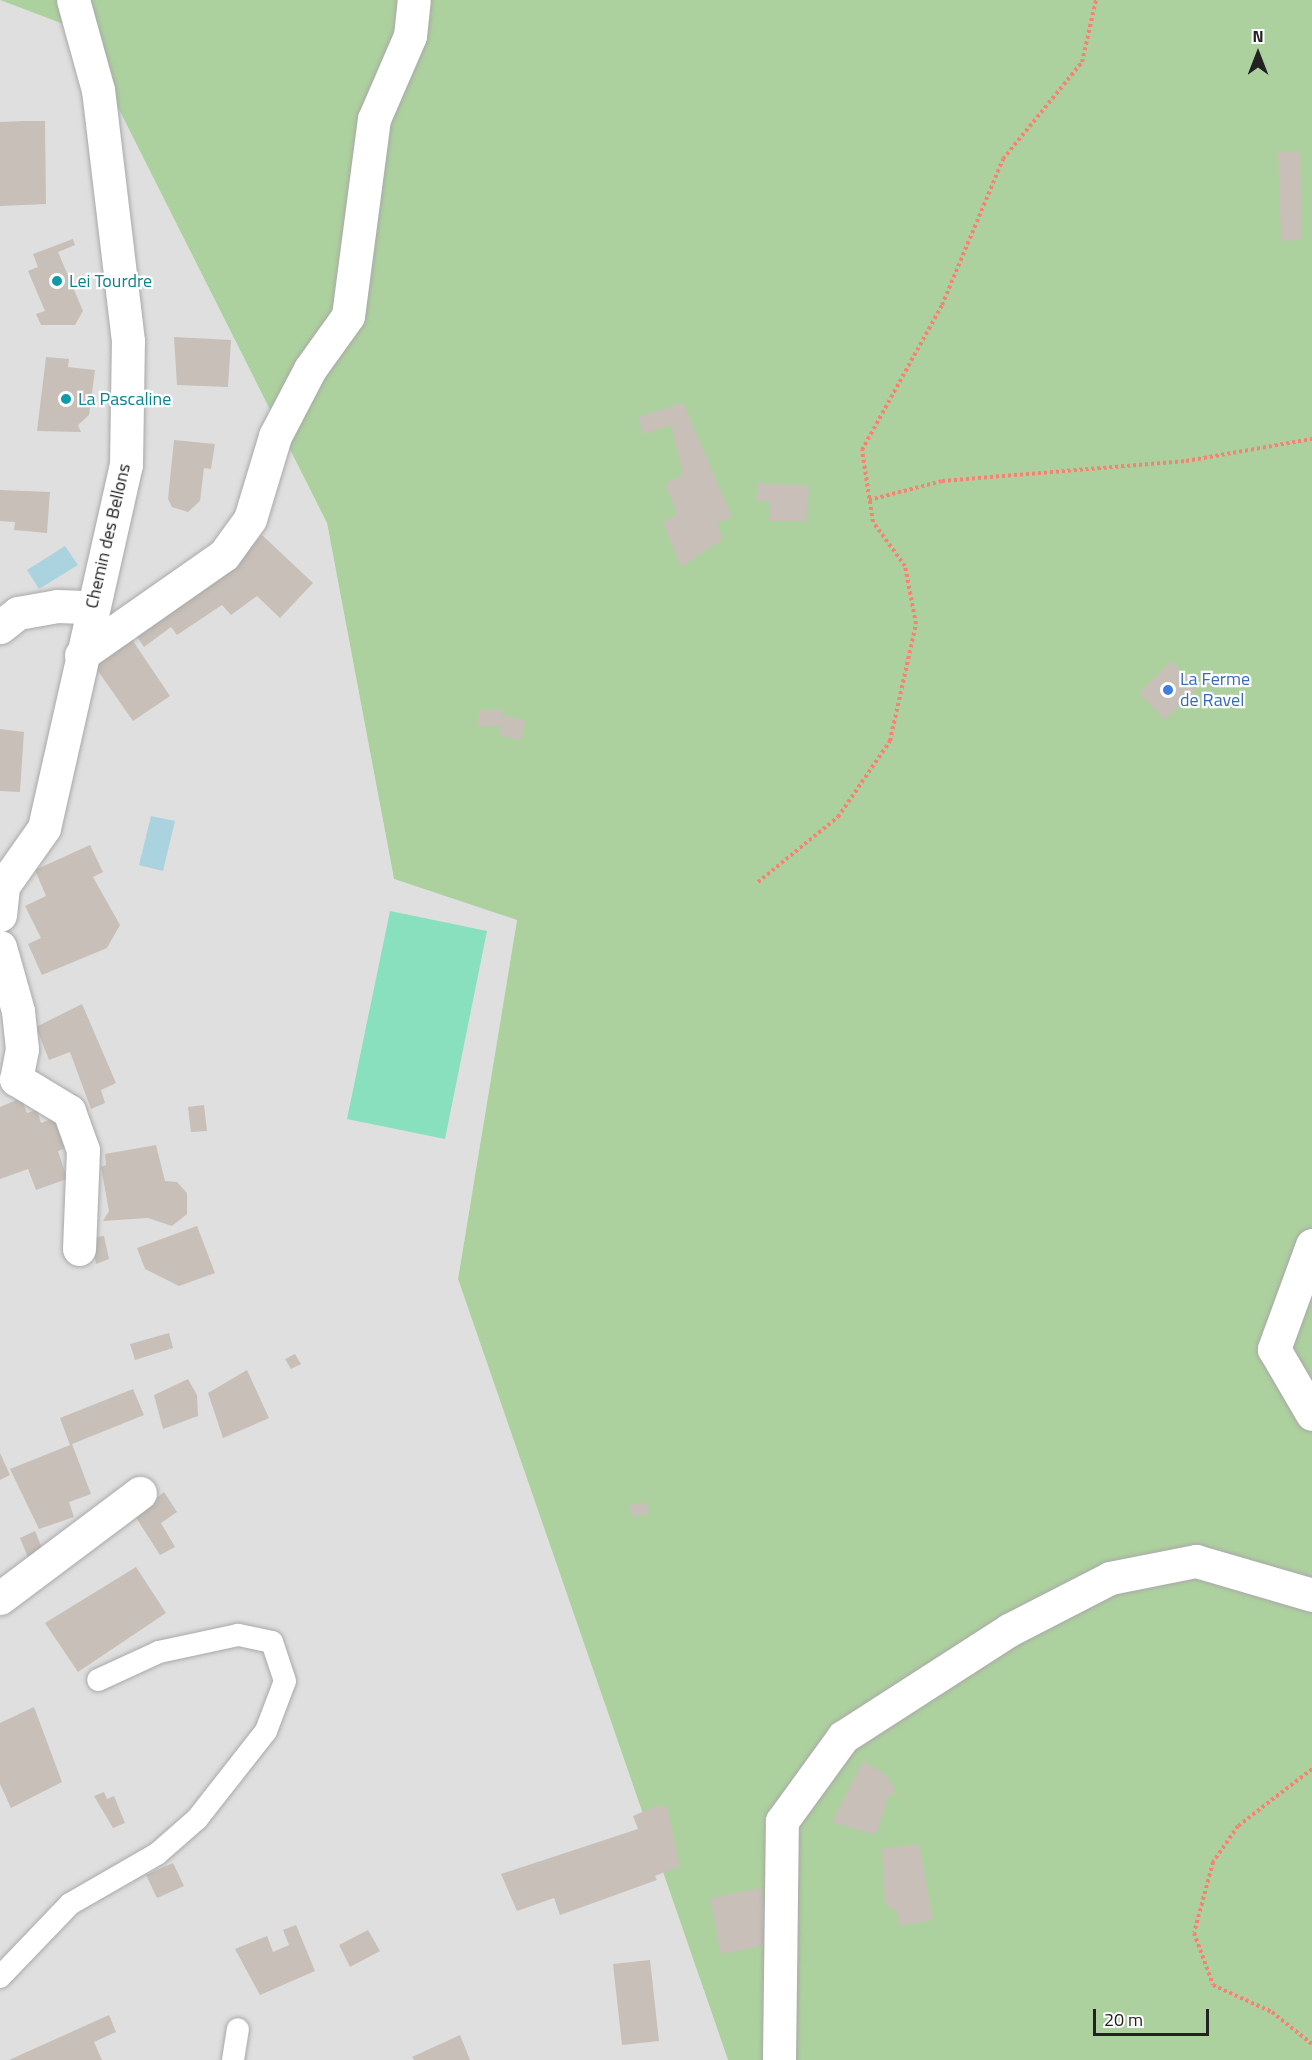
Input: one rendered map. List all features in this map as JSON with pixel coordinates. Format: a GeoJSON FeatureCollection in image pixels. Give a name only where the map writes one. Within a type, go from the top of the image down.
{"type":"FeatureCollection","features":[{"type":"Feature","properties":{"kind":"street","name":"Chemin des Bellons"},"geometry":{"type":"LineString","coordinates":[[0,915],[3,886],[44,828],[81,655],[126,465],[128,341],[98,90],[73,0]]}},
{"type":"Feature","properties":{"kind":"street"},"geometry":{"type":"LineString","coordinates":[[81,655],[224,555],[250,519],[275,435],[310,369],[348,316],[374,119],[410,36],[414,0]]}},
{"type":"Feature","properties":{"kind":"street"},"geometry":{"type":"LineString","coordinates":[[0,627],[18,613],[57,606],[92,607]]}},
{"type":"Feature","properties":{"kind":"street"},"geometry":{"type":"LineString","coordinates":[[0,947],[18,1011],[22,1049],[8,1084],[69,1111],[83,1150],[79,1249]]}},
{"type":"Feature","properties":{"kind":"street"},"geometry":{"type":"LineString","coordinates":[[1312,1245],[1274,1349],[1312,1414]]}},
{"type":"Feature","properties":{"kind":"street"},"geometry":{"type":"LineString","coordinates":[[0,1598],[140,1493]]}},
{"type":"Feature","properties":{"kind":"street"},"geometry":{"type":"LineString","coordinates":[[779,2060],[782,1821],[843,1737],[1009,1630],[1110,1578],[1196,1561],[1312,1595]]}},
{"type":"Feature","properties":{"kind":"lane"},"geometry":{"type":"LineString","coordinates":[[0,1977],[70,1904],[157,1854],[197,1819],[266,1731],[285,1681],[272,1642],[238,1635],[159,1652],[98,1680]]}},
{"type":"Feature","properties":{"kind":"lane"},"geometry":{"type":"LineString","coordinates":[[233,2060],[238,2029]]}},
{"type":"Feature","properties":{"kind":"path"},"geometry":{"type":"LineString","coordinates":[[758,882],[838,818],[890,741],[916,624],[905,566],[873,522],[862,450],[883,405],[942,305],[1003,159],[1082,62],[1096,0]]}},
{"type":"Feature","properties":{"kind":"path"},"geometry":{"type":"LineString","coordinates":[[869,500],[942,481],[1186,461],[1312,439]]}},
{"type":"Feature","properties":{"kind":"path"},"geometry":{"type":"LineString","coordinates":[[1312,1769],[1238,1826],[1213,1862],[1194,1933],[1213,1985],[1272,2012],[1312,2044]]}},
{"type":"Feature","properties":{"kind":"shaded area"},"geometry":{"type":"Polygon","coordinates":[[[0,0],[79,30],[327,523],[394,879],[517,920],[458,1279],[728,2060],[0,2060],[0,0]]]}},
{"type":"Feature","properties":{"kind":"green space"},"geometry":{"type":"Polygon","coordinates":[[[0,0],[1312,0],[1312,2060],[728,2060],[458,1279],[517,920],[394,879],[327,523],[79,30],[0,0]]]}},
{"type":"Feature","properties":{"kind":"green space"},"geometry":{"type":"Polygon","coordinates":[[[390,911],[487,931],[445,1139],[347,1119],[390,911]]]}},
{"type":"Feature","properties":{"kind":"water"},"geometry":{"type":"Polygon","coordinates":[[[65,546],[78,565],[39,589],[27,570],[65,546]]]}},
{"type":"Feature","properties":{"kind":"water"},"geometry":{"type":"Polygon","coordinates":[[[151,816],[175,821],[163,871],[139,865],[151,816]]]}},
{"type":"Feature","properties":{"kind":"building"},"geometry":{"type":"Polygon","coordinates":[[[45,121],[46,204],[0,206],[0,122],[45,121]]]}},
{"type":"Feature","properties":{"kind":"building"},"geometry":{"type":"Polygon","coordinates":[[[1278,151],[1300,151],[1302,240],[1281,241],[1278,151]]]}},
{"type":"Feature","properties":{"kind":"building"},"geometry":{"type":"Polygon","coordinates":[[[73,239],[75,245],[58,252],[83,311],[75,325],[41,325],[36,314],[45,311],[28,271],[38,267],[33,254],[73,239]]]}},
{"type":"Feature","properties":{"kind":"building"},"geometry":{"type":"Polygon","coordinates":[[[174,337],[231,340],[228,387],[177,385],[174,337]]]}},
{"type":"Feature","properties":{"kind":"building","name":"La Pascaline"},"geometry":{"type":"Polygon","coordinates":[[[46,357],[69,359],[68,367],[95,370],[89,415],[78,425],[81,432],[37,431],[46,357]]]}},
{"type":"Feature","properties":{"kind":"building"},"geometry":{"type":"Polygon","coordinates":[[[683,403],[732,517],[717,524],[723,539],[681,567],[663,522],[677,514],[665,484],[683,475],[671,425],[643,434],[638,417],[683,403]]]}},
{"type":"Feature","properties":{"kind":"building"},"geometry":{"type":"Polygon","coordinates":[[[174,440],[215,444],[211,469],[204,468],[200,501],[188,512],[172,507],[168,499],[174,440]]]}},
{"type":"Feature","properties":{"kind":"building"},"geometry":{"type":"Polygon","coordinates":[[[758,483],[809,486],[807,521],[770,521],[770,501],[756,501],[758,483]]]}},
{"type":"Feature","properties":{"kind":"building"},"geometry":{"type":"Polygon","coordinates":[[[0,490],[50,492],[47,533],[14,530],[15,522],[0,521],[0,490]]]}},
{"type":"Feature","properties":{"kind":"building"},"geometry":{"type":"Polygon","coordinates":[[[262,535],[313,583],[280,618],[257,596],[231,615],[222,605],[177,635],[171,627],[144,647],[134,632],[230,568],[262,535]]]}},
{"type":"Feature","properties":{"kind":"building"},"geometry":{"type":"Polygon","coordinates":[[[129,635],[170,696],[133,721],[91,661],[129,635]]]}},
{"type":"Feature","properties":{"kind":"building","name":"La Ferme de Ravel"},"geometry":{"type":"Polygon","coordinates":[[[1171,661],[1198,688],[1165,720],[1139,693],[1171,661]]]}},
{"type":"Feature","properties":{"kind":"building"},"geometry":{"type":"Polygon","coordinates":[[[479,710],[504,710],[503,716],[525,720],[521,740],[500,736],[501,727],[478,726],[479,710]]]}},
{"type":"Feature","properties":{"kind":"building"},"geometry":{"type":"Polygon","coordinates":[[[0,729],[24,732],[20,792],[0,791],[0,729]]]}},
{"type":"Feature","properties":{"kind":"building"},"geometry":{"type":"Polygon","coordinates":[[[90,845],[103,872],[93,877],[120,925],[107,948],[42,975],[28,944],[41,938],[25,906],[46,896],[35,870],[90,845]]]}},
{"type":"Feature","properties":{"kind":"building"},"geometry":{"type":"Polygon","coordinates":[[[82,1004],[116,1083],[101,1090],[105,1103],[91,1109],[70,1052],[49,1060],[36,1027],[82,1004]]]}},
{"type":"Feature","properties":{"kind":"building"},"geometry":{"type":"Polygon","coordinates":[[[21,1098],[27,1113],[37,1110],[41,1123],[63,1115],[74,1145],[58,1151],[67,1179],[36,1190],[28,1169],[0,1179],[0,1107],[21,1098]]]}},
{"type":"Feature","properties":{"kind":"building"},"geometry":{"type":"Polygon","coordinates":[[[204,1105],[207,1131],[191,1132],[188,1107],[204,1105]]]}},
{"type":"Feature","properties":{"kind":"building"},"geometry":{"type":"Polygon","coordinates":[[[156,1145],[165,1181],[177,1182],[187,1193],[187,1214],[172,1226],[148,1218],[103,1221],[109,1211],[101,1167],[106,1165],[105,1154],[156,1145]]]}},
{"type":"Feature","properties":{"kind":"building"},"geometry":{"type":"Polygon","coordinates":[[[197,1226],[215,1273],[179,1286],[145,1269],[137,1248],[197,1226]]]}},
{"type":"Feature","properties":{"kind":"building"},"geometry":{"type":"Polygon","coordinates":[[[104,1236],[109,1259],[96,1264],[91,1238],[104,1236]]]}},
{"type":"Feature","properties":{"kind":"building"},"geometry":{"type":"Polygon","coordinates":[[[169,1333],[173,1348],[135,1360],[130,1344],[169,1333]]]}},
{"type":"Feature","properties":{"kind":"building"},"geometry":{"type":"Polygon","coordinates":[[[295,1354],[301,1364],[291,1369],[285,1359],[295,1354]]]}},
{"type":"Feature","properties":{"kind":"building"},"geometry":{"type":"Polygon","coordinates":[[[247,1370],[269,1418],[223,1438],[208,1393],[247,1370]]]}},
{"type":"Feature","properties":{"kind":"building"},"geometry":{"type":"Polygon","coordinates":[[[188,1379],[197,1395],[198,1416],[163,1429],[154,1395],[188,1379]]]}},
{"type":"Feature","properties":{"kind":"building"},"geometry":{"type":"Polygon","coordinates":[[[133,1389],[144,1415],[72,1444],[91,1494],[69,1502],[74,1517],[39,1529],[10,1469],[70,1445],[60,1418],[133,1389]]]}},
{"type":"Feature","properties":{"kind":"building"},"geometry":{"type":"Polygon","coordinates":[[[0,1453],[10,1475],[0,1480],[0,1453]]]}},
{"type":"Feature","properties":{"kind":"building"},"geometry":{"type":"Polygon","coordinates":[[[164,1492],[177,1512],[161,1523],[175,1547],[160,1555],[135,1516],[164,1492]]]}},
{"type":"Feature","properties":{"kind":"building"},"geometry":{"type":"Polygon","coordinates":[[[646,1502],[649,1514],[633,1517],[629,1505],[646,1502]]]}},
{"type":"Feature","properties":{"kind":"building"},"geometry":{"type":"Polygon","coordinates":[[[35,1531],[46,1558],[32,1567],[20,1538],[35,1531]]]}},
{"type":"Feature","properties":{"kind":"building"},"geometry":{"type":"Polygon","coordinates":[[[136,1567],[166,1613],[78,1672],[45,1623],[136,1567]]]}},
{"type":"Feature","properties":{"kind":"building"},"geometry":{"type":"Polygon","coordinates":[[[34,1707],[62,1782],[11,1808],[0,1784],[0,1723],[34,1707]]]}},
{"type":"Feature","properties":{"kind":"building"},"geometry":{"type":"Polygon","coordinates":[[[863,1761],[885,1774],[897,1793],[889,1795],[876,1835],[832,1822],[863,1761]]]}},
{"type":"Feature","properties":{"kind":"building"},"geometry":{"type":"Polygon","coordinates":[[[104,1792],[107,1799],[114,1796],[125,1823],[113,1828],[94,1796],[104,1792]]]}},
{"type":"Feature","properties":{"kind":"building"},"geometry":{"type":"Polygon","coordinates":[[[656,1806],[667,1806],[680,1866],[655,1876],[657,1880],[560,1915],[554,1898],[517,1911],[501,1874],[638,1829],[633,1816],[656,1806]]]}},
{"type":"Feature","properties":{"kind":"building"},"geometry":{"type":"Polygon","coordinates":[[[919,1844],[933,1920],[899,1926],[897,1912],[885,1904],[882,1849],[919,1844]]]}},
{"type":"Feature","properties":{"kind":"building"},"geometry":{"type":"Polygon","coordinates":[[[173,1863],[184,1886],[157,1898],[146,1875],[173,1863]]]}},
{"type":"Feature","properties":{"kind":"building"},"geometry":{"type":"Polygon","coordinates":[[[761,1888],[772,1944],[721,1954],[710,1898],[761,1888]]]}},
{"type":"Feature","properties":{"kind":"building"},"geometry":{"type":"Polygon","coordinates":[[[296,1925],[315,1971],[260,1995],[235,1949],[267,1936],[273,1952],[289,1945],[283,1930],[296,1925]]]}},
{"type":"Feature","properties":{"kind":"building"},"geometry":{"type":"Polygon","coordinates":[[[368,1930],[380,1951],[350,1967],[339,1945],[368,1930]]]}},
{"type":"Feature","properties":{"kind":"building"},"geometry":{"type":"Polygon","coordinates":[[[650,1960],[659,2041],[622,2045],[613,1964],[650,1960]]]}},
{"type":"Feature","properties":{"kind":"building"},"geometry":{"type":"Polygon","coordinates":[[[109,2015],[116,2032],[94,2042],[102,2060],[9,2060],[109,2015]]]}},
{"type":"Feature","properties":{"kind":"building"},"geometry":{"type":"Polygon","coordinates":[[[460,2035],[470,2060],[414,2060],[412,2057],[460,2035]]]}},
{"type":"Feature","properties":{"kind":"place","name":"Lei Tourdre"},"geometry":{"type":"Point","coordinates":[57,281]}},
{"type":"Feature","properties":{"kind":"place","name":"La Pascaline"},"geometry":{"type":"Point","coordinates":[66,399]}},
{"type":"Feature","properties":{"kind":"place","name":"La Ferme de Ravel"},"geometry":{"type":"Point","coordinates":[1168,690]}}]}
